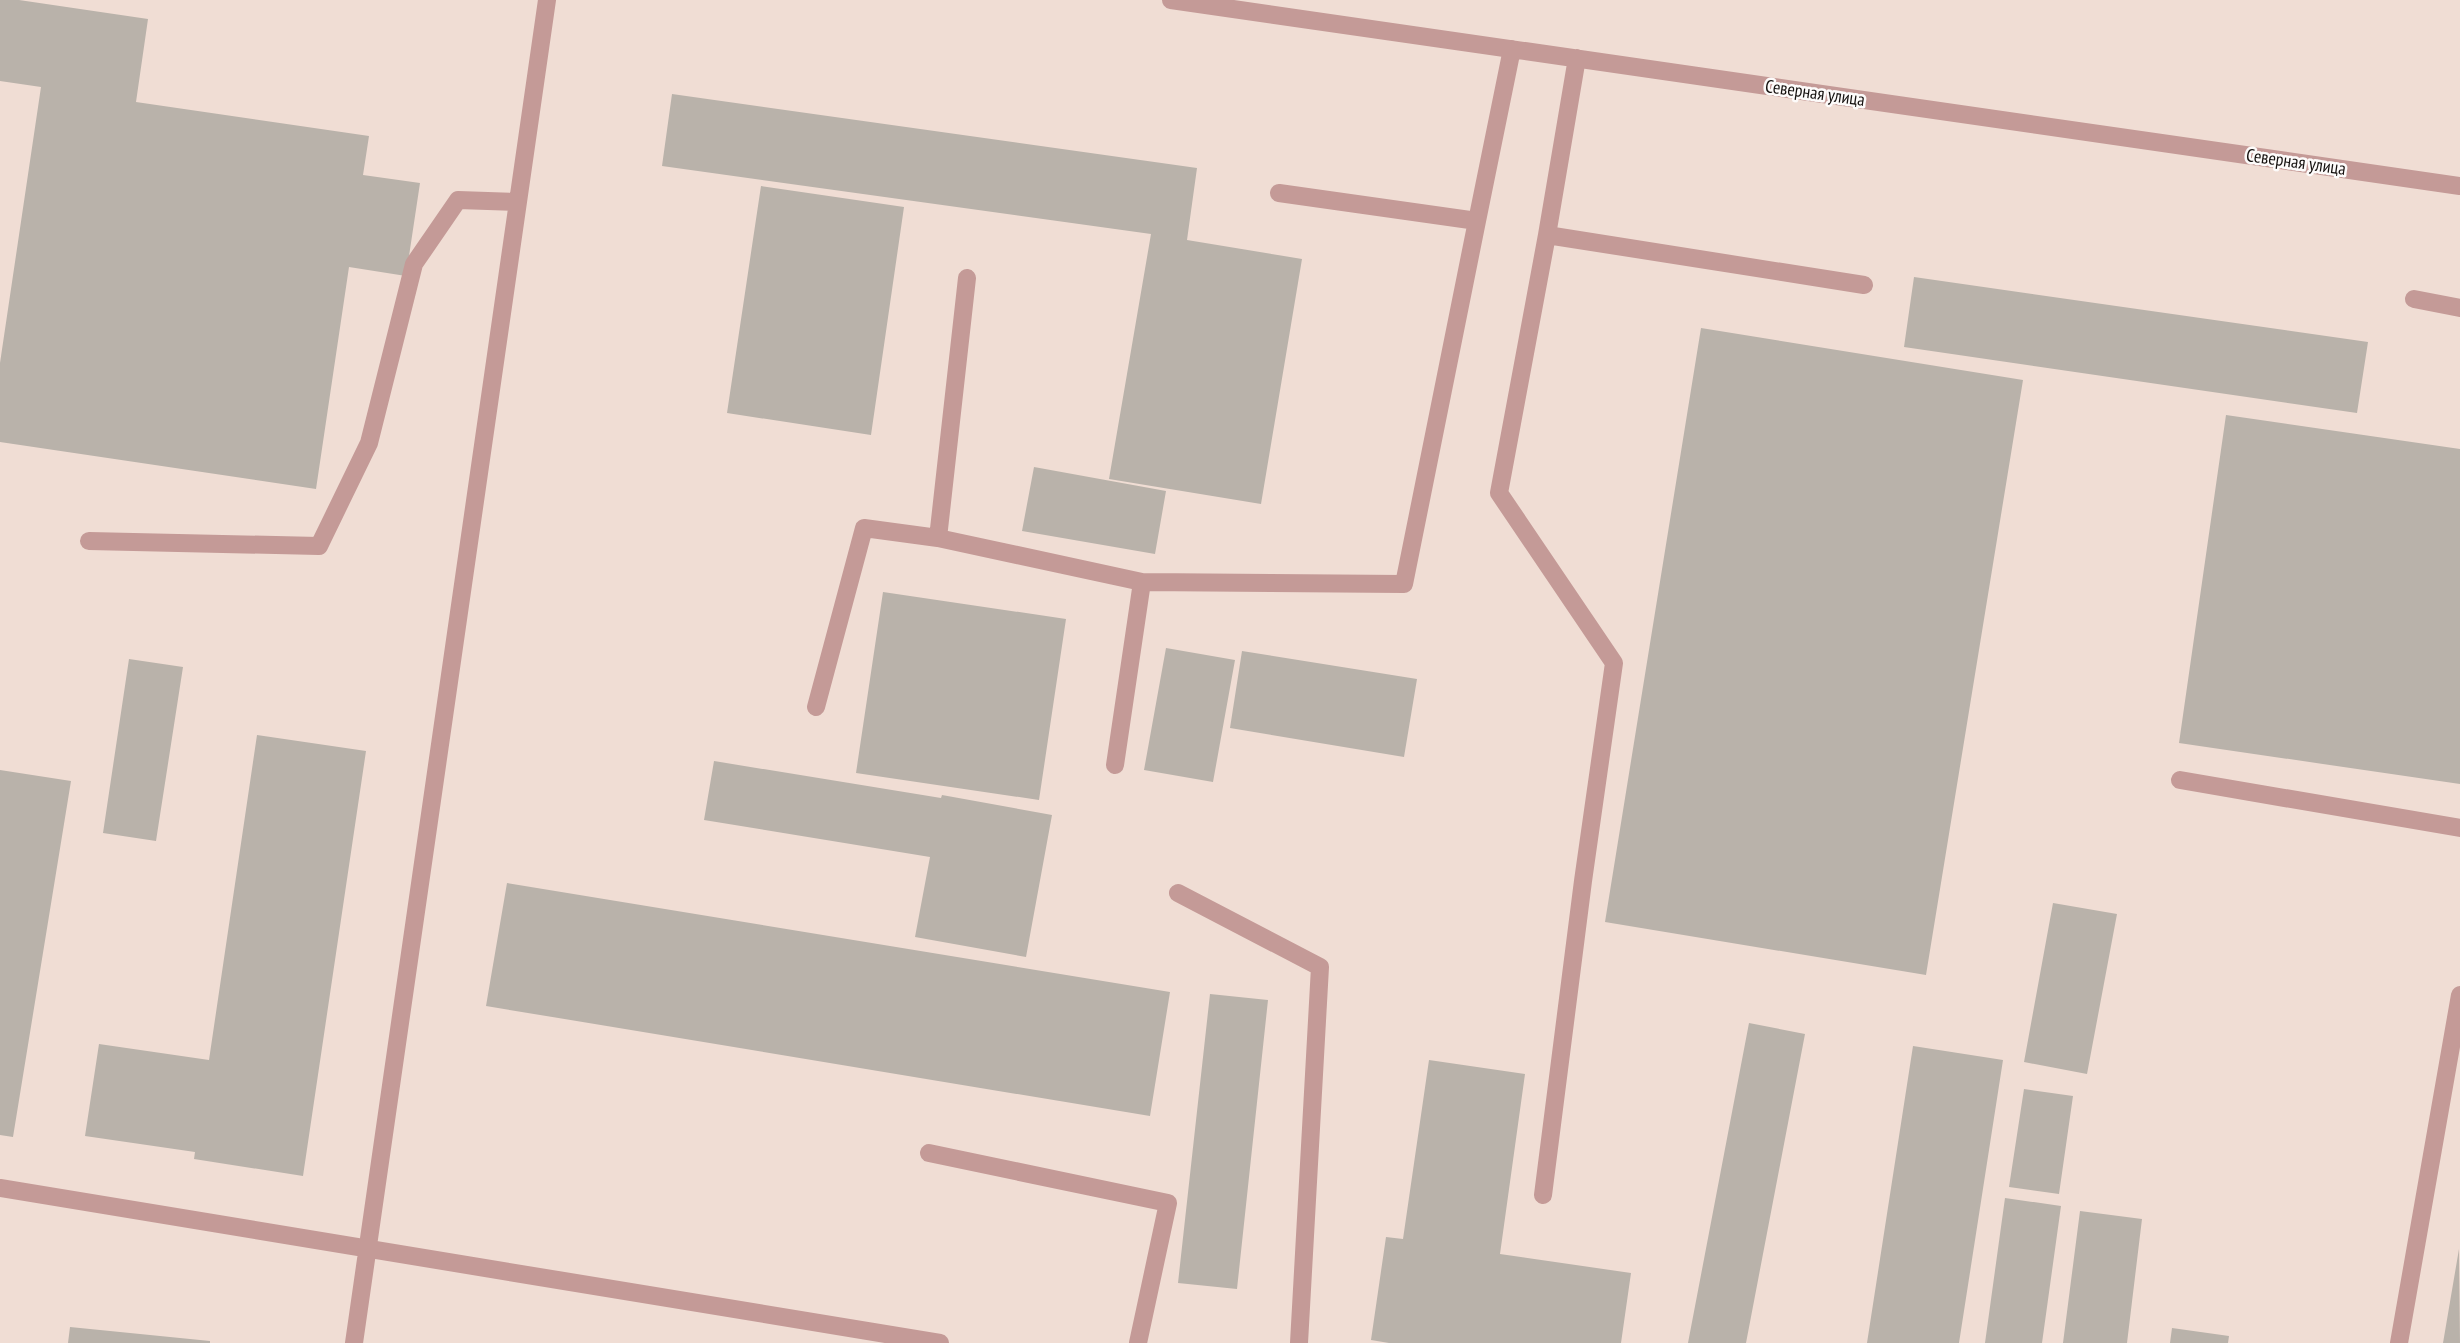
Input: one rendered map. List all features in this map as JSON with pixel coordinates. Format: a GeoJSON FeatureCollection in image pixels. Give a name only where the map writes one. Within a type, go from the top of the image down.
{"type":"FeatureCollection","features":[{"type":"Feature","properties":{"kind":"street"},"geometry":{"type":"LineString","coordinates":[[354,1343],[547,0]]}},
{"type":"Feature","properties":{"kind":"street","name":"Северная улица"},"geometry":{"type":"LineString","coordinates":[[1171,0],[2460,186]]}},
{"type":"Feature","properties":{"kind":"street"},"geometry":{"type":"LineString","coordinates":[[816,706],[864,528],[938,538],[1142,582],[1404,584],[1512,49]]}},
{"type":"Feature","properties":{"kind":"street"},"geometry":{"type":"LineString","coordinates":[[1544,1195],[1583,881],[1614,663],[1499,493],[1577,58]]}},
{"type":"Feature","properties":{"kind":"street"},"geometry":{"type":"LineString","coordinates":[[1279,193],[1477,221]]}},
{"type":"Feature","properties":{"kind":"street"},"geometry":{"type":"LineString","coordinates":[[89,541],[319,546],[369,442],[414,264],[458,200],[518,202]]}},
{"type":"Feature","properties":{"kind":"street"},"geometry":{"type":"LineString","coordinates":[[1547,235],[1864,285]]}},
{"type":"Feature","properties":{"kind":"street"},"geometry":{"type":"LineString","coordinates":[[938,538],[967,278]]}},
{"type":"Feature","properties":{"kind":"street"},"geometry":{"type":"LineString","coordinates":[[2414,299],[2460,308]]}},
{"type":"Feature","properties":{"kind":"street"},"geometry":{"type":"LineString","coordinates":[[1115,765],[1142,582]]}},
{"type":"Feature","properties":{"kind":"street"},"geometry":{"type":"LineString","coordinates":[[2180,780],[2460,828]]}},
{"type":"Feature","properties":{"kind":"street"},"geometry":{"type":"LineString","coordinates":[[1178,893],[1320,967],[1299,1343]]}},
{"type":"Feature","properties":{"kind":"street"},"geometry":{"type":"LineString","coordinates":[[2399,1343],[2460,995]]}},
{"type":"Feature","properties":{"kind":"street"},"geometry":{"type":"LineString","coordinates":[[929,1153],[1168,1203],[1138,1343]]}},
{"type":"Feature","properties":{"kind":"street"},"geometry":{"type":"LineString","coordinates":[[0,1188],[940,1343]]}},
{"type":"Feature","properties":{"kind":"shaded area"},"geometry":{"type":"Polygon","coordinates":[[[0,0],[2460,0],[2460,1343],[0,1343],[0,0]]]}},
{"type":"Feature","properties":{"kind":"building"},"geometry":{"type":"Polygon","coordinates":[[[0,0],[19,0],[148,19],[136,102],[369,136],[363,175],[420,183],[406,276],[349,267],[316,489],[0,442],[0,363],[41,87],[0,81],[0,0]]]}},
{"type":"Feature","properties":{"kind":"building"},"geometry":{"type":"Polygon","coordinates":[[[672,94],[1197,168],[1187,240],[1302,259],[1261,504],[1109,479],[1151,234],[662,166],[672,94]]]}},
{"type":"Feature","properties":{"kind":"building"},"geometry":{"type":"Polygon","coordinates":[[[761,186],[904,207],[871,435],[727,413],[761,186]]]}},
{"type":"Feature","properties":{"kind":"building"},"geometry":{"type":"Polygon","coordinates":[[[1914,277],[2368,342],[2357,413],[1904,347],[1914,277]]]}},
{"type":"Feature","properties":{"kind":"building"},"geometry":{"type":"Polygon","coordinates":[[[1701,328],[2023,380],[1926,975],[1605,922],[1701,328]]]}},
{"type":"Feature","properties":{"kind":"building"},"geometry":{"type":"Polygon","coordinates":[[[2226,415],[2460,449],[2460,784],[2179,743],[2226,415]]]}},
{"type":"Feature","properties":{"kind":"building"},"geometry":{"type":"Polygon","coordinates":[[[1034,467],[1166,491],[1155,554],[1022,531],[1034,467]]]}},
{"type":"Feature","properties":{"kind":"building"},"geometry":{"type":"Polygon","coordinates":[[[883,592],[1066,619],[1039,800],[856,773],[883,592]]]}},
{"type":"Feature","properties":{"kind":"building"},"geometry":{"type":"Polygon","coordinates":[[[1166,648],[1235,660],[1213,782],[1144,770],[1166,648]]]}},
{"type":"Feature","properties":{"kind":"building"},"geometry":{"type":"Polygon","coordinates":[[[1242,651],[1417,679],[1404,757],[1230,728],[1242,651]]]}},
{"type":"Feature","properties":{"kind":"building"},"geometry":{"type":"Polygon","coordinates":[[[129,659],[183,667],[156,841],[103,833],[129,659]]]}},
{"type":"Feature","properties":{"kind":"building"},"geometry":{"type":"Polygon","coordinates":[[[257,735],[366,751],[303,1176],[194,1159],[195,1152],[85,1136],[99,1044],[209,1060],[257,735]]]}},
{"type":"Feature","properties":{"kind":"building"},"geometry":{"type":"Polygon","coordinates":[[[714,761],[941,798],[942,795],[1052,815],[1026,957],[915,937],[930,857],[704,820],[714,761]]]}},
{"type":"Feature","properties":{"kind":"building"},"geometry":{"type":"Polygon","coordinates":[[[0,770],[71,781],[13,1137],[0,1135],[0,770]]]}},
{"type":"Feature","properties":{"kind":"building"},"geometry":{"type":"Polygon","coordinates":[[[507,883],[1170,992],[1150,1116],[486,1006],[507,883]]]}},
{"type":"Feature","properties":{"kind":"building"},"geometry":{"type":"Polygon","coordinates":[[[2053,903],[2117,914],[2087,1074],[2024,1062],[2053,903]]]}},
{"type":"Feature","properties":{"kind":"building"},"geometry":{"type":"Polygon","coordinates":[[[1210,994],[1268,1000],[1237,1289],[1178,1283],[1210,994]]]}},
{"type":"Feature","properties":{"kind":"building"},"geometry":{"type":"Polygon","coordinates":[[[1749,1023],[1805,1034],[1746,1343],[1688,1343],[1749,1023]]]}},
{"type":"Feature","properties":{"kind":"building"},"geometry":{"type":"Polygon","coordinates":[[[1913,1046],[2003,1060],[1959,1343],[1867,1343],[1913,1046]]]}},
{"type":"Feature","properties":{"kind":"building"},"geometry":{"type":"Polygon","coordinates":[[[1429,1060],[1525,1074],[1500,1254],[1631,1273],[1621,1343],[1389,1343],[1371,1340],[1386,1237],[1403,1239],[1429,1060]]]}},
{"type":"Feature","properties":{"kind":"building"},"geometry":{"type":"Polygon","coordinates":[[[2024,1089],[2073,1096],[2059,1194],[2009,1187],[2024,1089]]]}},
{"type":"Feature","properties":{"kind":"building"},"geometry":{"type":"Polygon","coordinates":[[[2005,1198],[2061,1206],[2042,1343],[1985,1343],[2005,1198]]]}},
{"type":"Feature","properties":{"kind":"building"},"geometry":{"type":"Polygon","coordinates":[[[2080,1211],[2142,1219],[2127,1343],[2063,1343],[2080,1211]]]}},
{"type":"Feature","properties":{"kind":"building"},"geometry":{"type":"Polygon","coordinates":[[[2459,1249],[2460,1343],[2443,1343],[2459,1249]]]}},
{"type":"Feature","properties":{"kind":"building"},"geometry":{"type":"Polygon","coordinates":[[[70,1327],[210,1341],[210,1343],[68,1343],[70,1327]]]}},
{"type":"Feature","properties":{"kind":"building"},"geometry":{"type":"Polygon","coordinates":[[[2172,1328],[2229,1336],[2228,1343],[2170,1343],[2172,1328]]]}}]}
